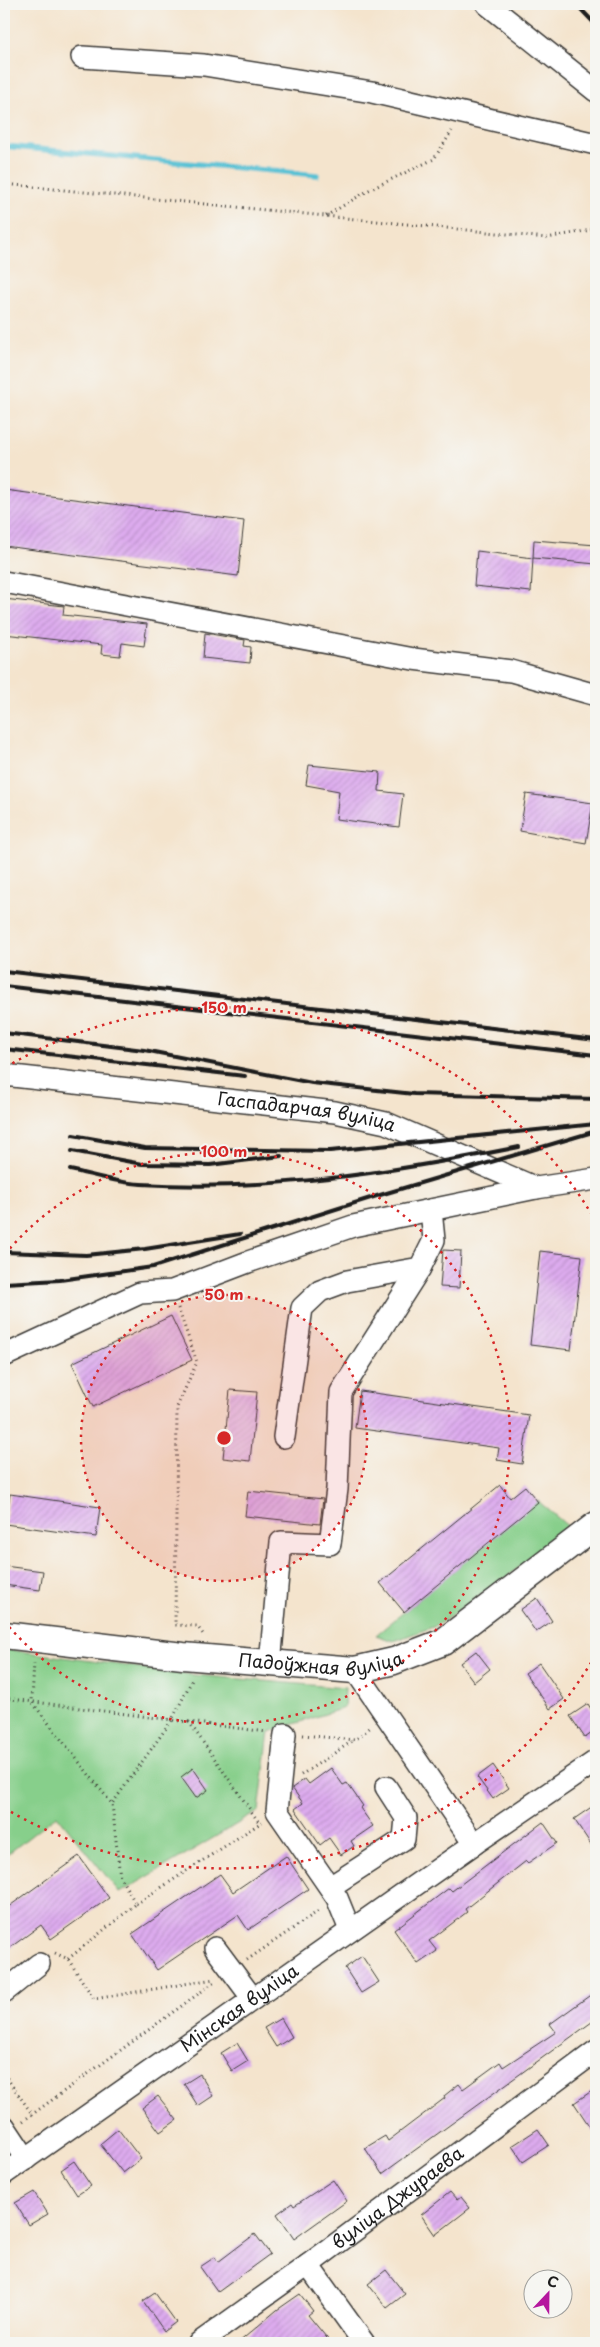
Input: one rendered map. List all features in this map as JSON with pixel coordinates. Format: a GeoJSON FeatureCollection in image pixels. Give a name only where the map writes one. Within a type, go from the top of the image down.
{"type":"FeatureCollection","features":[{"type":"Feature","properties":{"kind":"main road","name":"Падоўжная вуліца"},"geometry":{"type":"LineString","coordinates":[[4,1635],[270,1664],[354,1670],[394,1661],[444,1642],[596,1525]]}},
{"type":"Feature","properties":{"kind":"street"},"geometry":{"type":"LineString","coordinates":[[487,4],[596,91]]}},
{"type":"Feature","properties":{"kind":"street"},"geometry":{"type":"LineString","coordinates":[[82,57],[204,65],[372,92],[596,144]]}},
{"type":"Feature","properties":{"kind":"street"},"geometry":{"type":"LineString","coordinates":[[4,582],[413,659],[511,671],[596,695]]}},
{"type":"Feature","properties":{"kind":"street","name":"Гаспадарчая вуліца"},"geometry":{"type":"LineString","coordinates":[[4,1075],[334,1112],[386,1124],[536,1188]]}},
{"type":"Feature","properties":{"kind":"street"},"geometry":{"type":"LineString","coordinates":[[4,1356],[140,1293],[172,1291],[352,1226],[536,1188],[596,1179]]}},
{"type":"Feature","properties":{"kind":"street"},"geometry":{"type":"LineString","coordinates":[[270,1664],[281,1542],[330,1544],[337,1489],[340,1392],[420,1268],[434,1240],[431,1210]]}},
{"type":"Feature","properties":{"kind":"street"},"geometry":{"type":"LineString","coordinates":[[284,1437],[302,1308],[320,1292],[347,1281],[420,1268]]}},
{"type":"Feature","properties":{"kind":"street"},"geometry":{"type":"LineString","coordinates":[[354,1670],[474,1844]]}},
{"type":"Feature","properties":{"kind":"street"},"geometry":{"type":"LineString","coordinates":[[285,1734],[277,1811],[333,1893],[350,1930]]}},
{"type":"Feature","properties":{"kind":"street","name":"Мінская вуліца"},"geometry":{"type":"LineString","coordinates":[[4,2174],[350,1930],[596,1761]]}},
{"type":"Feature","properties":{"kind":"street"},"geometry":{"type":"LineString","coordinates":[[333,1893],[404,1839],[406,1818],[386,1787]]}},
{"type":"Feature","properties":{"kind":"street"},"geometry":{"type":"LineString","coordinates":[[215,1948],[253,1999]]}},
{"type":"Feature","properties":{"kind":"street"},"geometry":{"type":"LineString","coordinates":[[4,1992],[45,1958]]}},
{"type":"Feature","properties":{"kind":"street","name":"вуліца Джураева"},"geometry":{"type":"LineString","coordinates":[[199,2343],[308,2265],[596,2051]]}},
{"type":"Feature","properties":{"kind":"street"},"geometry":{"type":"LineString","coordinates":[[6,2129],[26,2159]]}},
{"type":"Feature","properties":{"kind":"street"},"geometry":{"type":"LineString","coordinates":[[308,2265],[364,2343]]}},
{"type":"Feature","properties":{"kind":"path"},"geometry":{"type":"LineString","coordinates":[[326,216],[369,190],[434,159],[463,114]]}},
{"type":"Feature","properties":{"kind":"path"},"geometry":{"type":"LineString","coordinates":[[4,184],[548,238],[596,229]]}},
{"type":"Feature","properties":{"kind":"path"},"geometry":{"type":"LineString","coordinates":[[172,1291],[196,1362],[177,1406],[175,1625],[196,1626],[205,1637]]}},
{"type":"Feature","properties":{"kind":"path"},"geometry":{"type":"LineString","coordinates":[[34,1657],[32,1702],[112,1804],[120,1877],[136,1904]]}},
{"type":"Feature","properties":{"kind":"path"},"geometry":{"type":"LineString","coordinates":[[112,1804],[172,1720],[194,1675]]}},
{"type":"Feature","properties":{"kind":"path"},"geometry":{"type":"LineString","coordinates":[[4,1698],[189,1722]]}},
{"type":"Feature","properties":{"kind":"path"},"geometry":{"type":"LineString","coordinates":[[373,1725],[378,1733]]}},
{"type":"Feature","properties":{"kind":"path"},"geometry":{"type":"LineString","coordinates":[[298,1777],[355,1740]]}},
{"type":"Feature","properties":{"kind":"path"},"geometry":{"type":"LineString","coordinates":[[45,1958],[68,1959],[136,1904],[277,1811]]}},
{"type":"Feature","properties":{"kind":"path"},"geometry":{"type":"LineString","coordinates":[[232,1970],[333,1893]]}},
{"type":"Feature","properties":{"kind":"path"},"geometry":{"type":"LineString","coordinates":[[6,2129],[32,2114],[220,1978],[94,1999],[68,1959]]}},
{"type":"Feature","properties":{"kind":"path"},"geometry":{"type":"LineString","coordinates":[[4,2074],[32,2114]]}},
{"type":"Feature","properties":{"kind":"green space"},"geometry":{"type":"Polygon","coordinates":[[[538,1501],[570,1528],[500,1582],[436,1626],[393,1641],[376,1635],[538,1501]]]}},
{"type":"Feature","properties":{"kind":"green space"},"geometry":{"type":"Polygon","coordinates":[[[4,1649],[194,1675],[345,1688],[344,1708],[269,1732],[259,1811],[120,1893],[57,1815],[4,1857],[4,1649]]]}},
{"type":"Feature","properties":{"kind":"building"},"geometry":{"type":"Polygon","coordinates":[[[4,490],[244,521],[238,576],[4,546],[4,490]]]}},
{"type":"Feature","properties":{"kind":"building"},"geometry":{"type":"Polygon","coordinates":[[[534,540],[596,545],[596,564],[533,558],[534,540]]]}},
{"type":"Feature","properties":{"kind":"building"},"geometry":{"type":"Polygon","coordinates":[[[477,551],[533,558],[531,592],[474,586],[477,551]]]}},
{"type":"Feature","properties":{"kind":"building"},"geometry":{"type":"Polygon","coordinates":[[[4,599],[64,606],[63,615],[147,624],[144,646],[122,643],[120,656],[101,654],[102,645],[4,634],[4,599]]]}},
{"type":"Feature","properties":{"kind":"building"},"geometry":{"type":"Polygon","coordinates":[[[205,633],[245,640],[244,646],[251,647],[250,663],[203,658],[205,633]]]}},
{"type":"Feature","properties":{"kind":"building"},"geometry":{"type":"Polygon","coordinates":[[[309,765],[380,772],[379,791],[403,794],[399,827],[336,819],[339,791],[306,785],[309,765]]]}},
{"type":"Feature","properties":{"kind":"building"},"geometry":{"type":"Polygon","coordinates":[[[526,794],[593,803],[586,843],[520,831],[526,794]]]}},
{"type":"Feature","properties":{"kind":"building"},"geometry":{"type":"Polygon","coordinates":[[[443,1250],[461,1251],[459,1288],[440,1287],[443,1250]]]}},
{"type":"Feature","properties":{"kind":"building"},"geometry":{"type":"Polygon","coordinates":[[[540,1251],[582,1256],[571,1350],[530,1345],[540,1251]]]}},
{"type":"Feature","properties":{"kind":"building"},"geometry":{"type":"Polygon","coordinates":[[[171,1316],[192,1360],[93,1407],[72,1363],[171,1316]]]}},
{"type":"Feature","properties":{"kind":"building"},"geometry":{"type":"Polygon","coordinates":[[[230,1390],[257,1392],[250,1461],[223,1458],[230,1390]]]}},
{"type":"Feature","properties":{"kind":"building"},"geometry":{"type":"Polygon","coordinates":[[[360,1391],[529,1415],[522,1464],[497,1460],[499,1448],[355,1428],[360,1391]]]}},
{"type":"Feature","properties":{"kind":"building"},"geometry":{"type":"Polygon","coordinates":[[[500,1485],[510,1498],[525,1486],[538,1502],[404,1612],[380,1583],[500,1485]]]}},
{"type":"Feature","properties":{"kind":"building"},"geometry":{"type":"Polygon","coordinates":[[[248,1491],[323,1499],[320,1524],[245,1516],[248,1491]]]}},
{"type":"Feature","properties":{"kind":"building"},"geometry":{"type":"Polygon","coordinates":[[[10,1494],[100,1507],[96,1537],[5,1524],[10,1494]]]}},
{"type":"Feature","properties":{"kind":"building"},"geometry":{"type":"Polygon","coordinates":[[[4,1566],[43,1571],[40,1590],[4,1585],[4,1566]]]}},
{"type":"Feature","properties":{"kind":"building"},"geometry":{"type":"Polygon","coordinates":[[[537,1598],[552,1621],[536,1632],[520,1610],[537,1598]]]}},
{"type":"Feature","properties":{"kind":"building"},"geometry":{"type":"Polygon","coordinates":[[[476,1651],[490,1669],[474,1682],[460,1663],[476,1651]]]}},
{"type":"Feature","properties":{"kind":"building"},"geometry":{"type":"Polygon","coordinates":[[[539,1663],[564,1699],[550,1709],[525,1673],[539,1663]]]}},
{"type":"Feature","properties":{"kind":"building"},"geometry":{"type":"Polygon","coordinates":[[[588,1704],[596,1717],[596,1730],[585,1738],[570,1716],[588,1704]]]}},
{"type":"Feature","properties":{"kind":"building"},"geometry":{"type":"Polygon","coordinates":[[[493,1765],[509,1788],[493,1799],[477,1777],[493,1765]]]}},
{"type":"Feature","properties":{"kind":"building"},"geometry":{"type":"Polygon","coordinates":[[[193,1768],[208,1790],[196,1798],[181,1777],[193,1768]]]}},
{"type":"Feature","properties":{"kind":"building"},"geometry":{"type":"Polygon","coordinates":[[[331,1768],[343,1785],[347,1783],[363,1806],[360,1808],[373,1826],[351,1841],[354,1846],[341,1855],[329,1838],[320,1845],[295,1809],[303,1803],[292,1788],[305,1779],[309,1784],[331,1768]]]}},
{"type":"Feature","properties":{"kind":"building"},"geometry":{"type":"Polygon","coordinates":[[[596,1804],[596,1852],[574,1819],[596,1804]]]}},
{"type":"Feature","properties":{"kind":"building"},"geometry":{"type":"Polygon","coordinates":[[[543,1822],[557,1843],[528,1863],[526,1861],[465,1909],[467,1912],[429,1941],[437,1951],[418,1964],[394,1930],[449,1888],[452,1891],[543,1822]]]}},
{"type":"Feature","properties":{"kind":"building"},"geometry":{"type":"Polygon","coordinates":[[[79,1856],[109,1898],[51,1939],[41,1925],[4,1952],[4,1910],[79,1856]]]}},
{"type":"Feature","properties":{"kind":"building"},"geometry":{"type":"Polygon","coordinates":[[[286,1856],[308,1889],[248,1930],[238,1915],[157,1970],[132,1934],[220,1874],[233,1892],[286,1856]]]}},
{"type":"Feature","properties":{"kind":"building"},"geometry":{"type":"Polygon","coordinates":[[[362,1956],[379,1982],[361,1993],[345,1968],[362,1956]]]}},
{"type":"Feature","properties":{"kind":"building"},"geometry":{"type":"Polygon","coordinates":[[[596,1991],[596,2019],[382,2174],[365,2148],[385,2136],[388,2141],[445,2098],[444,2096],[459,2084],[463,2089],[500,2062],[503,2067],[556,2032],[550,2024],[596,1991]]]}},
{"type":"Feature","properties":{"kind":"building"},"geometry":{"type":"Polygon","coordinates":[[[281,2018],[292,2037],[276,2047],[264,2028],[281,2018]]]}},
{"type":"Feature","properties":{"kind":"building"},"geometry":{"type":"Polygon","coordinates":[[[237,2043],[248,2061],[232,2071],[221,2053],[237,2043]]]}},
{"type":"Feature","properties":{"kind":"building"},"geometry":{"type":"Polygon","coordinates":[[[200,2074],[213,2096],[198,2106],[184,2084],[200,2074]]]}},
{"type":"Feature","properties":{"kind":"building"},"geometry":{"type":"Polygon","coordinates":[[[596,2088],[596,2136],[574,2103],[596,2088]]]}},
{"type":"Feature","properties":{"kind":"building"},"geometry":{"type":"Polygon","coordinates":[[[158,2096],[177,2120],[160,2132],[142,2108],[158,2096]]]}},
{"type":"Feature","properties":{"kind":"building"},"geometry":{"type":"Polygon","coordinates":[[[118,2129],[141,2159],[123,2173],[100,2144],[118,2129]]]}},
{"type":"Feature","properties":{"kind":"building"},"geometry":{"type":"Polygon","coordinates":[[[538,2129],[549,2145],[523,2162],[512,2146],[538,2129]]]}},
{"type":"Feature","properties":{"kind":"building"},"geometry":{"type":"Polygon","coordinates":[[[74,2161],[91,2186],[77,2195],[61,2170],[74,2161]]]}},
{"type":"Feature","properties":{"kind":"building"},"geometry":{"type":"Polygon","coordinates":[[[333,2180],[347,2201],[294,2239],[277,2214],[292,2203],[294,2206],[333,2180]]]}},
{"type":"Feature","properties":{"kind":"building"},"geometry":{"type":"Polygon","coordinates":[[[34,2192],[48,2214],[29,2225],[15,2203],[34,2192]]]}},
{"type":"Feature","properties":{"kind":"building"},"geometry":{"type":"Polygon","coordinates":[[[450,2192],[457,2200],[461,2197],[470,2208],[435,2235],[421,2215],[450,2192]]]}},
{"type":"Feature","properties":{"kind":"building"},"geometry":{"type":"Polygon","coordinates":[[[255,2234],[270,2254],[218,2292],[200,2267],[215,2257],[218,2262],[255,2234]]]}},
{"type":"Feature","properties":{"kind":"building"},"geometry":{"type":"Polygon","coordinates":[[[386,2270],[405,2294],[387,2308],[368,2284],[386,2270]]]}},
{"type":"Feature","properties":{"kind":"building"},"geometry":{"type":"Polygon","coordinates":[[[155,2293],[176,2322],[164,2331],[143,2301],[155,2293]]]}},
{"type":"Feature","properties":{"kind":"building"},"geometry":{"type":"Polygon","coordinates":[[[300,2294],[313,2311],[308,2315],[331,2343],[238,2343],[277,2310],[300,2294]]]}},
{"type":"Feature","properties":{"kind":"waterway"},"geometry":{"type":"LineString","coordinates":[[4,146],[317,175]]}},
{"type":"Feature","properties":{"kind":"railway"},"geometry":{"type":"LineString","coordinates":[[576,4],[596,25]]}},
{"type":"Feature","properties":{"kind":"railway"},"geometry":{"type":"LineString","coordinates":[[4,971],[596,1040]]}},
{"type":"Feature","properties":{"kind":"railway"},"geometry":{"type":"LineString","coordinates":[[4,986],[596,1055]]}},
{"type":"Feature","properties":{"kind":"railway"},"geometry":{"type":"LineString","coordinates":[[4,1033],[144,1050],[312,1083],[414,1094],[596,1099]]}},
{"type":"Feature","properties":{"kind":"railway"},"geometry":{"type":"LineString","coordinates":[[4,1049],[245,1076]]}},
{"type":"Feature","properties":{"kind":"railway"},"geometry":{"type":"LineString","coordinates":[[73,1135],[145,1148],[330,1151],[596,1124]]}},
{"type":"Feature","properties":{"kind":"railway"},"geometry":{"type":"LineString","coordinates":[[4,1283],[60,1280],[153,1267],[380,1195],[596,1131]]}},
{"type":"Feature","properties":{"kind":"railway"},"geometry":{"type":"LineString","coordinates":[[70,1170],[132,1183],[189,1186],[236,1185],[331,1178],[378,1172],[519,1147]]}},
{"type":"Feature","properties":{"kind":"railway"},"geometry":{"type":"LineString","coordinates":[[72,1151],[142,1164],[210,1165],[281,1156]]}},
{"type":"Feature","properties":{"kind":"railway"},"geometry":{"type":"LineString","coordinates":[[4,1252],[86,1255],[145,1249],[240,1234]]}}]}
